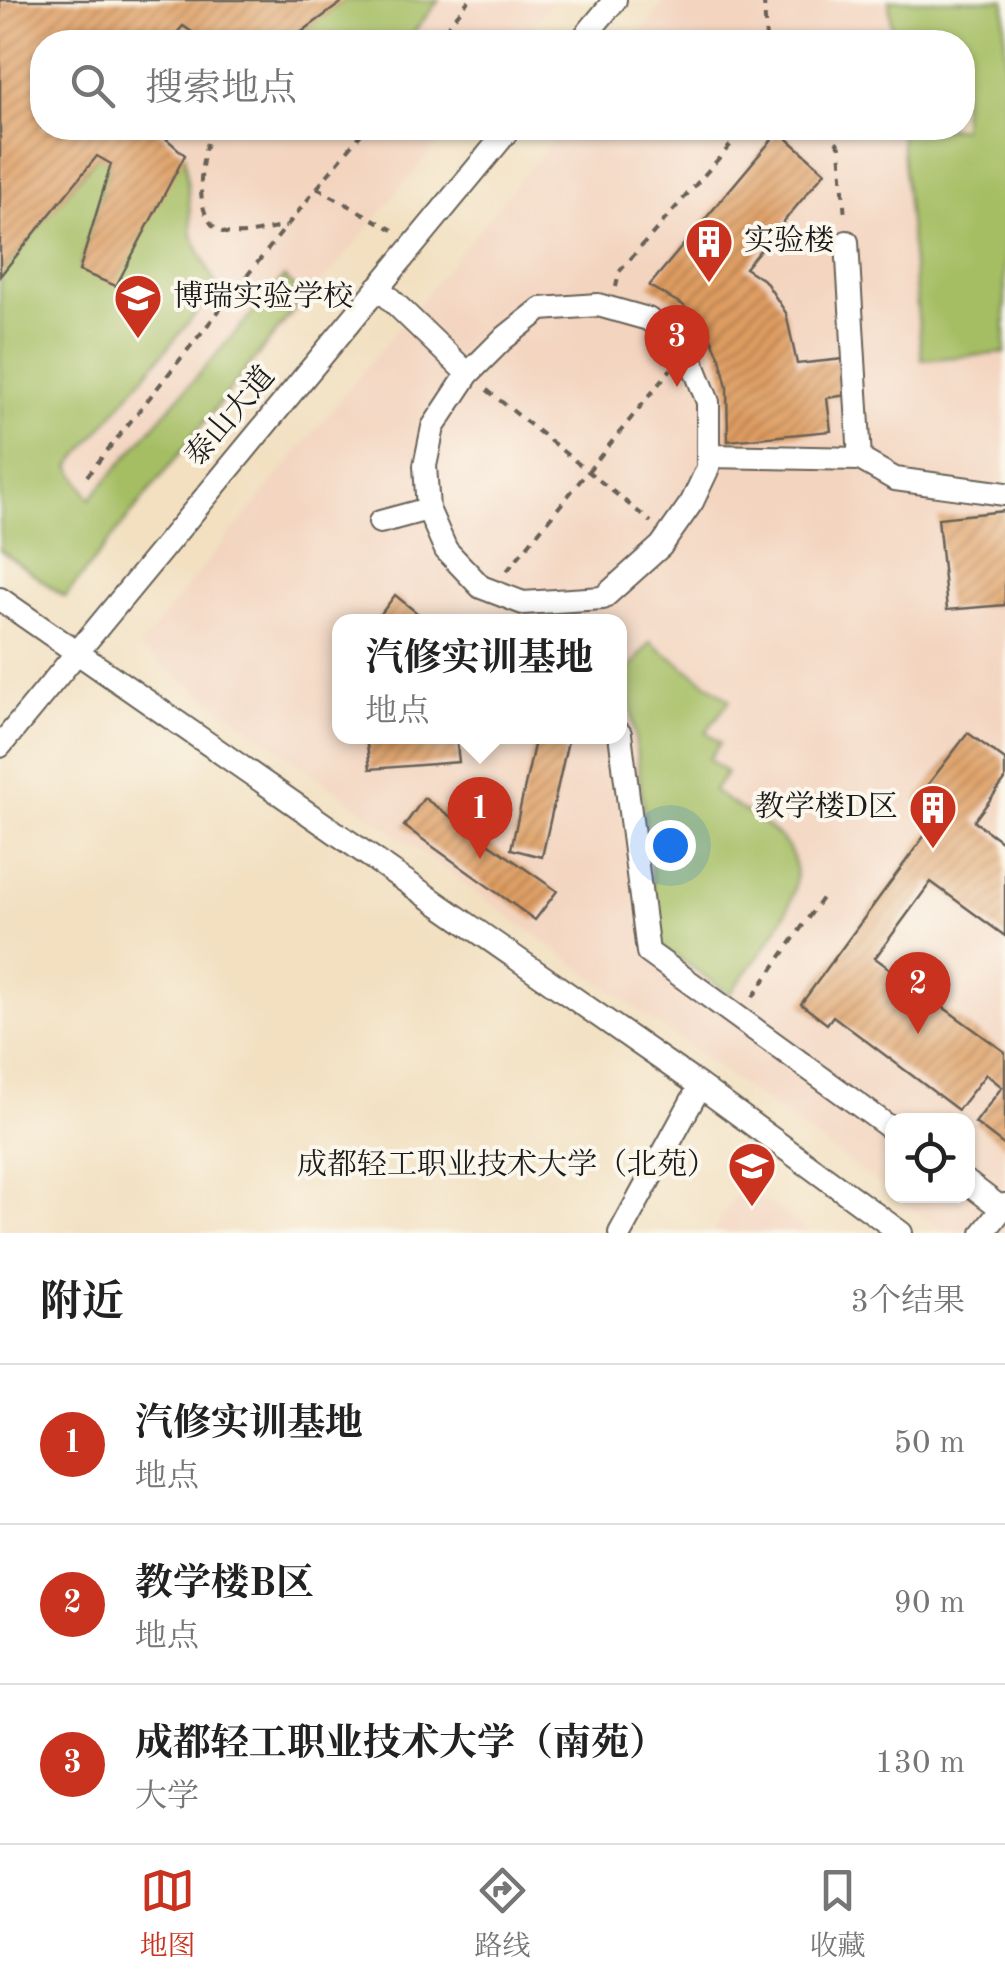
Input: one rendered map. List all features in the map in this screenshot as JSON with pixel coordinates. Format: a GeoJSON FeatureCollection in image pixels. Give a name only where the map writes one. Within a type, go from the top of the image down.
{"type":"FeatureCollection","features":[{"type":"Feature","properties":{"kind":"street"},"geometry":{"type":"LineString","coordinates":[[590,30],[615,0]]}},
{"type":"Feature","properties":{"kind":"street","name":"泰山大道"},"geometry":{"type":"LineString","coordinates":[[0,746],[500,140]]}},
{"type":"Feature","properties":{"kind":"street"},"geometry":{"type":"LineString","coordinates":[[847,242],[860,459]]}},
{"type":"Feature","properties":{"kind":"street"},"geometry":{"type":"LineString","coordinates":[[378,286],[468,374]]}},
{"type":"Feature","properties":{"kind":"street"},"geometry":{"type":"LineString","coordinates":[[598,305],[612,308],[648,319],[687,350],[708,402],[708,468],[692,502],[661,546],[604,610],[523,603],[481,587],[446,550],[428,509],[425,466],[433,428],[468,374],[541,309],[598,305]]}},
{"type":"Feature","properties":{"kind":"street"},"geometry":{"type":"LineString","coordinates":[[708,456],[860,459],[896,479],[1005,494]]}},
{"type":"Feature","properties":{"kind":"street"},"geometry":{"type":"LineString","coordinates":[[380,522],[428,509]]}},
{"type":"Feature","properties":{"kind":"street"},"geometry":{"type":"LineString","coordinates":[[0,599],[700,1086],[901,1233]]}},
{"type":"Feature","properties":{"kind":"street"},"geometry":{"type":"LineString","coordinates":[[621,744],[648,952],[885,1124]]}},
{"type":"Feature","properties":{"kind":"street"},"geometry":{"type":"LineString","coordinates":[[620,1233],[700,1086]]}},
{"type":"Feature","properties":{"kind":"street"},"geometry":{"type":"LineString","coordinates":[[975,1188],[1003,1206],[983,1233]]}},
{"type":"Feature","properties":{"kind":"path"},"geometry":{"type":"LineString","coordinates":[[444,30],[469,0]]}},
{"type":"Feature","properties":{"kind":"path"},"geometry":{"type":"LineString","coordinates":[[764,0],[765,30]]}},
{"type":"Feature","properties":{"kind":"path"},"geometry":{"type":"LineString","coordinates":[[208,140],[201,176],[208,223],[229,234],[286,227]]}},
{"type":"Feature","properties":{"kind":"path"},"geometry":{"type":"LineString","coordinates":[[87,476],[356,140]]}},
{"type":"Feature","properties":{"kind":"path"},"geometry":{"type":"LineString","coordinates":[[612,308],[619,272],[735,140]]}},
{"type":"Feature","properties":{"kind":"path"},"geometry":{"type":"LineString","coordinates":[[835,140],[840,147],[847,242]]}},
{"type":"Feature","properties":{"kind":"path"},"geometry":{"type":"LineString","coordinates":[[317,188],[414,242]]}},
{"type":"Feature","properties":{"kind":"path"},"geometry":{"type":"LineString","coordinates":[[490,591],[687,350]]}},
{"type":"Feature","properties":{"kind":"path"},"geometry":{"type":"LineString","coordinates":[[468,374],[668,536]]}},
{"type":"Feature","properties":{"kind":"path"},"geometry":{"type":"LineString","coordinates":[[738,1018],[822,898]]}},
{"type":"Feature","properties":{"kind":"shaded area","name":"博瑞实验学校"},"geometry":{"type":"Polygon","coordinates":[[[0,0],[555,0],[530,30],[30,30],[30,140],[440,140],[63,599],[0,552],[0,0]]]}},
{"type":"Feature","properties":{"kind":"shaded area"},"geometry":{"type":"Polygon","coordinates":[[[667,0],[1005,0],[1005,1233],[946,1233],[904,1203],[975,1203],[975,1113],[885,1113],[885,1189],[138,647],[552,140],[975,140],[975,30],[642,30],[667,0]]]}},
{"type":"Feature","properties":{"kind":"shaded area","name":"成都轻工职业技术大学（北苑）"},"geometry":{"type":"Polygon","coordinates":[[[741,1184],[810,1233],[713,1233],[741,1184]]]}},
{"type":"Feature","properties":{"kind":"green space"},"geometry":{"type":"Polygon","coordinates":[[[345,0],[439,0],[415,30],[304,30],[345,0]]]}},
{"type":"Feature","properties":{"kind":"green space"},"geometry":{"type":"Polygon","coordinates":[[[889,0],[1005,0],[1005,353],[922,360],[901,140],[975,140],[975,30],[892,30],[889,0]]]}},
{"type":"Feature","properties":{"kind":"green space"},"geometry":{"type":"Polygon","coordinates":[[[98,155],[111,164],[79,270],[185,155],[192,235],[217,288],[70,466],[90,499],[284,277],[305,296],[65,597],[0,550],[0,275],[98,155]]]}},
{"type":"Feature","properties":{"kind":"green space"},"geometry":{"type":"Polygon","coordinates":[[[650,642],[730,700],[706,732],[720,743],[709,759],[727,773],[713,791],[777,835],[794,860],[796,880],[791,901],[769,942],[730,994],[660,945],[627,673],[650,642]]]}},
{"type":"Feature","properties":{"kind":"building"},"geometry":{"type":"Polygon","coordinates":[[[0,0],[345,0],[304,30],[189,30],[183,26],[180,30],[30,30],[30,140],[168,140],[185,155],[116,286],[79,271],[111,164],[97,156],[0,276],[0,0]]]}},
{"type":"Feature","properties":{"kind":"building","name":"实验楼"},"geometry":{"type":"Polygon","coordinates":[[[771,140],[789,140],[825,172],[745,268],[765,281],[786,313],[797,364],[844,359],[847,395],[827,398],[831,431],[728,441],[727,387],[710,336],[683,305],[649,286],[771,140]]]}},
{"type":"Feature","properties":{"kind":"building"},"geometry":{"type":"Polygon","coordinates":[[[1005,511],[1005,605],[947,610],[938,518],[1005,511]]]}},
{"type":"Feature","properties":{"kind":"building"},"geometry":{"type":"Polygon","coordinates":[[[395,595],[418,614],[381,614],[395,595]]]}},
{"type":"Feature","properties":{"kind":"building"},"geometry":{"type":"Polygon","coordinates":[[[968,733],[1005,760],[1005,780],[974,821],[1005,844],[1005,936],[931,882],[875,958],[1005,1052],[1005,1146],[975,1123],[1002,1087],[986,1074],[958,1110],[833,1016],[827,1024],[801,1004],[939,816],[916,800],[968,733]]]}},
{"type":"Feature","properties":{"kind":"building"},"geometry":{"type":"Polygon","coordinates":[[[367,744],[457,744],[459,762],[370,769],[367,744]]]}},
{"type":"Feature","properties":{"kind":"building"},"geometry":{"type":"Polygon","coordinates":[[[534,744],[567,744],[542,857],[511,849],[534,744]]]}},
{"type":"Feature","properties":{"kind":"building"},"geometry":{"type":"Polygon","coordinates":[[[424,798],[557,891],[535,920],[404,826],[424,798]]]}},
{"type":"Feature","properties":{"kind":"place","name":"实验楼"},"geometry":{"type":"Point","coordinates":[709,284]}},
{"type":"Feature","properties":{"kind":"place","name":"博瑞实验学校"},"geometry":{"type":"Point","coordinates":[138,340]}},
{"type":"Feature","properties":{"kind":"place","name":"成都轻工职业技术大学（南苑）"},"geometry":{"type":"Point","coordinates":[677,387]}},
{"type":"Feature","properties":{"kind":"place","name":"教学楼D区"},"geometry":{"type":"Point","coordinates":[933,850]}},
{"type":"Feature","properties":{"kind":"place","name":"汽修实训基地"},"geometry":{"type":"Point","coordinates":[480,859]}},
{"type":"Feature","properties":{"kind":"place","name":"教学楼B区"},"geometry":{"type":"Point","coordinates":[918,1034]}},
{"type":"Feature","properties":{"kind":"place","name":"成都轻工职业技术大学（北苑）"},"geometry":{"type":"Point","coordinates":[752,1208]}}]}
